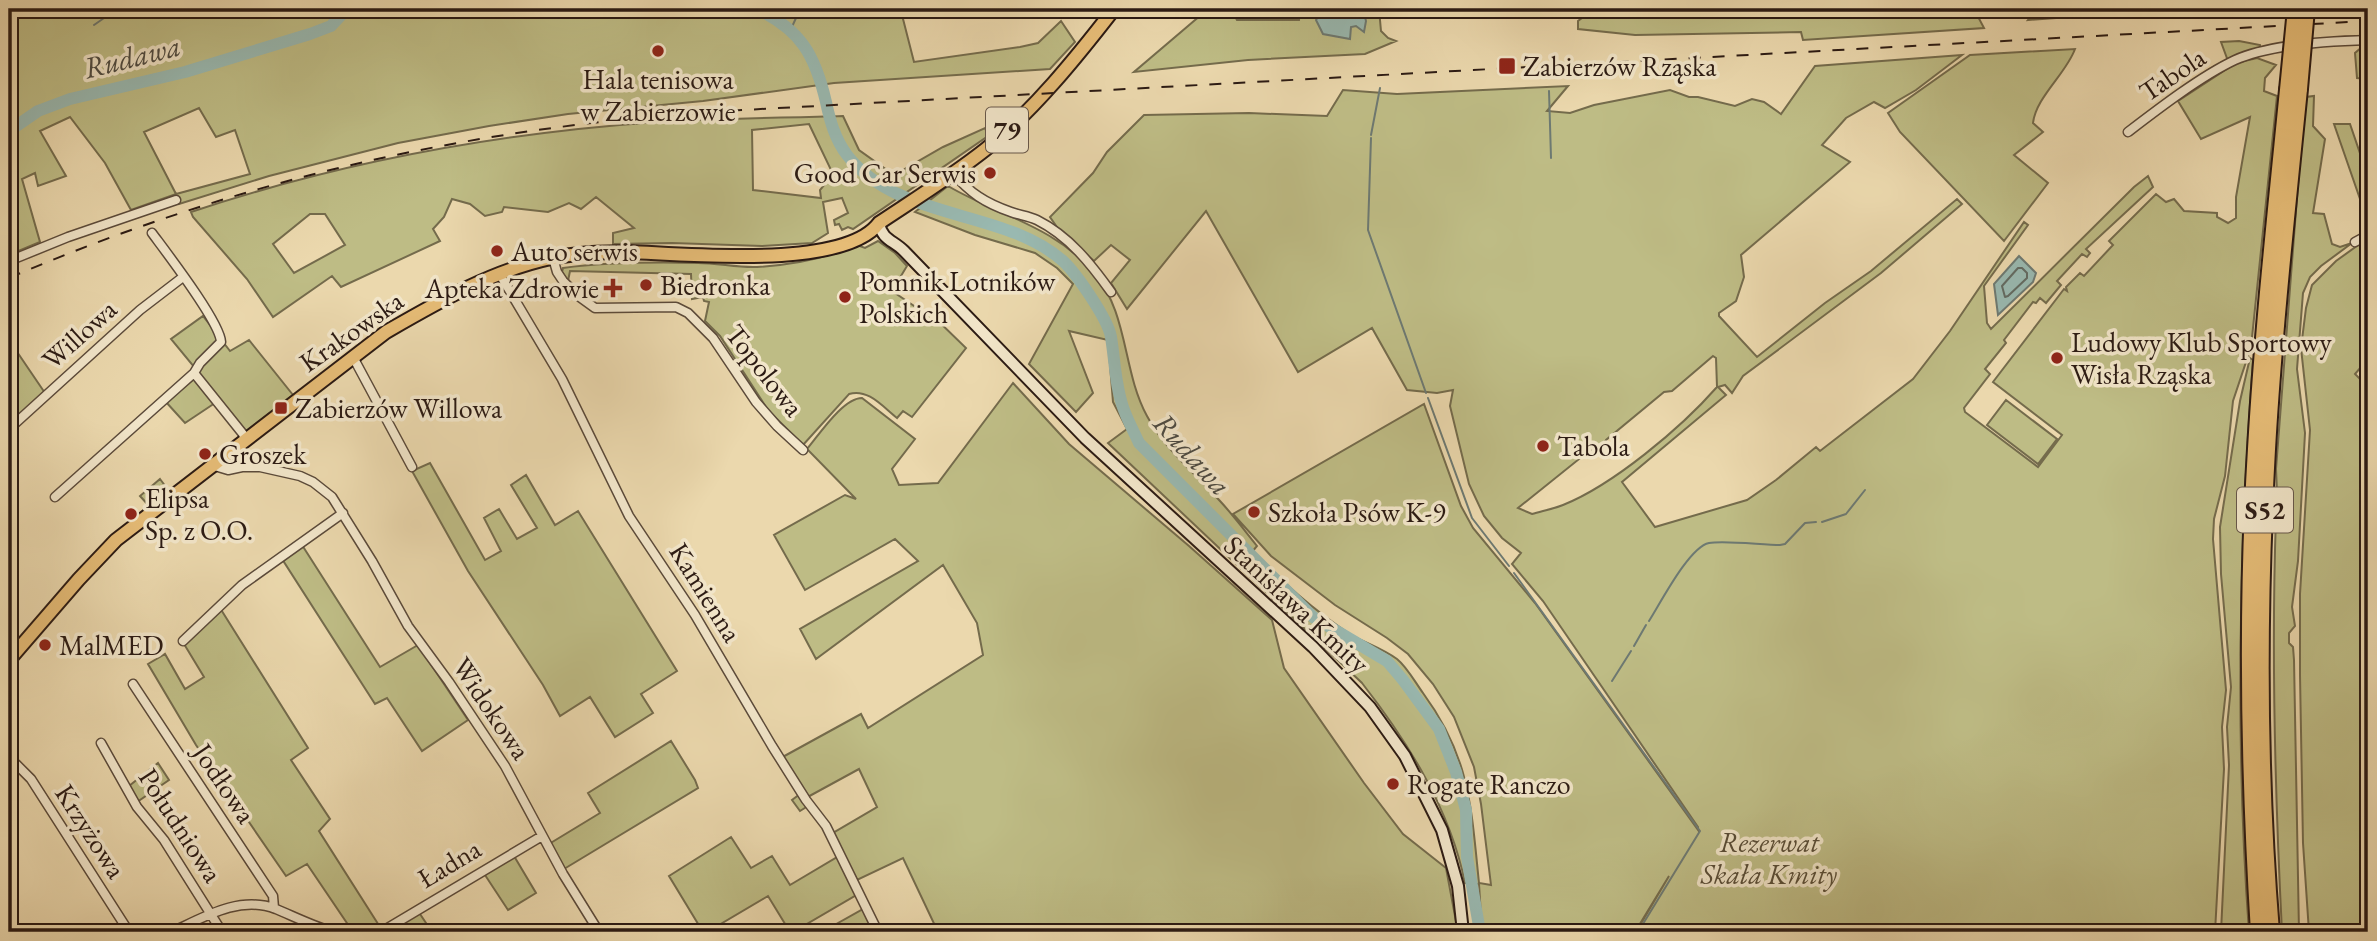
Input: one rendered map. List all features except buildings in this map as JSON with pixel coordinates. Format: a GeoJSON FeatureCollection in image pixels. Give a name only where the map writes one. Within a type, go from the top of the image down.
{"type":"FeatureCollection","features":[{"type":"Feature","properties":{"kind":"highway","name":"S52"},"geometry":{"type":"LineString","coordinates":[[2272,932],[2266,837],[2262,628],[2265,509],[2293,89],[2294,9]]}},
{"type":"Feature","properties":{"kind":"highway","name":"S52"},"geometry":{"type":"LineString","coordinates":[[2258,932],[2250,747],[2251,544],[2264,331],[2293,89],[2307,9]]}},
{"type":"Feature","properties":{"kind":"main road","name":"Krakowska"},"geometry":{"type":"LineString","coordinates":[[9,660],[110,547],[386,332],[420,312],[499,274],[554,258],[627,252],[774,256],[815,251],[870,223],[879,223],[985,149],[1027,110],[1114,9]]}},
{"type":"Feature","properties":{"kind":"main road","name":"Stanisława Kmity"},"geometry":{"type":"LineString","coordinates":[[879,223],[884,237],[896,243],[1079,432],[1313,647],[1364,699],[1405,756],[1437,817],[1455,871],[1463,932]]}},
{"type":"Feature","properties":{"kind":"street","name":"Tabola"},"geometry":{"type":"LineString","coordinates":[[2128,132],[2236,60],[2254,53],[2325,42],[2368,40]]}},
{"type":"Feature","properties":{"kind":"street"},"geometry":{"type":"LineString","coordinates":[[953,173],[975,195],[1009,212],[1036,220],[1056,232],[1075,248],[1111,292]]}},
{"type":"Feature","properties":{"kind":"street"},"geometry":{"type":"LineString","coordinates":[[9,261],[68,237],[176,200]]}},
{"type":"Feature","properties":{"kind":"street"},"geometry":{"type":"LineString","coordinates":[[55,497],[194,373],[200,363],[216,349],[221,339],[152,233]]}},
{"type":"Feature","properties":{"kind":"street"},"geometry":{"type":"LineString","coordinates":[[2355,242],[2368,235]]}},
{"type":"Feature","properties":{"kind":"street","name":"Topolowa"},"geometry":{"type":"LineString","coordinates":[[554,258],[557,272],[563,281],[595,308],[676,307],[688,313],[713,338],[769,416],[803,450]]}},
{"type":"Feature","properties":{"kind":"street","name":"Kamienna"},"geometry":{"type":"LineString","coordinates":[[499,274],[562,379],[629,516],[689,605],[806,800],[826,826],[878,932]]}},
{"type":"Feature","properties":{"kind":"street","name":"Willowa"},"geometry":{"type":"LineString","coordinates":[[9,429],[140,310],[183,277]]}},
{"type":"Feature","properties":{"kind":"street"},"geometry":{"type":"LineString","coordinates":[[353,357],[412,467]]}},
{"type":"Feature","properties":{"kind":"street"},"geometry":{"type":"LineString","coordinates":[[194,373],[245,440]]}},
{"type":"Feature","properties":{"kind":"street","name":"Widokowa"},"geometry":{"type":"LineString","coordinates":[[215,464],[222,469],[260,467],[300,477],[325,490],[343,513],[408,626],[505,766],[542,836],[599,932]]}},
{"type":"Feature","properties":{"kind":"street"},"geometry":{"type":"LineString","coordinates":[[183,641],[242,585],[343,513]]}},
{"type":"Feature","properties":{"kind":"street","name":"Jodłowa"},"geometry":{"type":"LineString","coordinates":[[133,684],[273,896],[274,908]]}},
{"type":"Feature","properties":{"kind":"street","name":"Południowa"},"geometry":{"type":"LineString","coordinates":[[101,743],[137,807],[164,840],[222,932]]}},
{"type":"Feature","properties":{"kind":"street","name":"Krzyżowa"},"geometry":{"type":"LineString","coordinates":[[11,762],[31,779],[129,932]]}},
{"type":"Feature","properties":{"kind":"street","name":"Ładna"},"geometry":{"type":"LineString","coordinates":[[381,932],[542,836]]}},
{"type":"Feature","properties":{"kind":"street"},"geometry":{"type":"LineString","coordinates":[[172,932],[226,907],[251,905],[274,908],[332,932]]}},
{"type":"Feature","properties":{"kind":"green space"},"geometry":{"type":"Polygon","coordinates":[[[9,9],[780,9],[784,12],[788,9],[929,9],[902,15],[914,62],[1038,43],[1061,21],[1075,42],[1050,69],[834,83],[703,101],[568,114],[489,126],[398,143],[269,176],[179,204],[176,194],[131,210],[105,163],[70,117],[40,131],[66,176],[38,186],[35,173],[22,179],[40,242],[9,255],[9,133],[36,117],[32,111],[9,125],[9,9]],[[199,108],[144,132],[176,194],[250,174],[235,130],[216,137],[199,108]]]}},
{"type":"Feature","properties":{"kind":"green space"},"geometry":{"type":"Polygon","coordinates":[[[1208,9],[1231,9],[1237,20],[1299,20],[1300,9],[1379,9],[1381,31],[1396,41],[1365,54],[1248,60],[1134,72],[1208,9]]]}},
{"type":"Feature","properties":{"kind":"green space"},"geometry":{"type":"Polygon","coordinates":[[[1594,9],[1974,9],[1984,28],[1803,40],[1801,32],[1635,35],[1578,29],[1578,21],[1594,9]]]}},
{"type":"Feature","properties":{"kind":"green space"},"geometry":{"type":"Polygon","coordinates":[[[2037,9],[2093,9],[2096,15],[2028,20],[2037,9]]]}},
{"type":"Feature","properties":{"kind":"green space"},"geometry":{"type":"Polygon","coordinates":[[[2239,41],[2260,45],[2260,49],[2228,61],[2221,42],[2239,41]]]}},
{"type":"Feature","properties":{"kind":"green space"},"geometry":{"type":"Polygon","coordinates":[[[2368,42],[2368,79],[2357,78],[2355,53],[2368,42]]]}},
{"type":"Feature","properties":{"kind":"green space"},"geometry":{"type":"Polygon","coordinates":[[[2075,49],[2035,113],[2033,123],[2043,132],[2014,155],[2048,183],[2004,241],[1900,132],[1888,113],[1970,55],[2075,49]]]}},
{"type":"Feature","properties":{"kind":"green space","name":"Rezerwat Skała Kmity"},"geometry":{"type":"Polygon","coordinates":[[[1962,55],[1916,90],[1885,108],[1874,102],[1846,118],[1822,145],[1850,162],[1741,255],[1744,277],[1736,301],[1719,313],[1719,316],[1757,357],[1825,303],[1871,271],[1957,199],[1962,204],[1881,273],[1743,376],[1732,393],[1725,385],[1718,387],[1726,395],[1622,482],[1655,527],[1747,500],[1816,447],[1820,451],[1913,379],[1950,331],[2024,222],[2028,225],[1984,286],[1987,323],[1991,329],[2148,176],[2153,187],[2086,249],[2090,253],[2087,257],[2082,254],[2057,281],[2061,285],[2046,303],[2040,298],[2036,303],[2033,302],[1985,369],[1990,374],[1964,408],[1965,412],[2038,467],[2062,435],[1993,382],[2064,289],[2067,291],[2066,287],[2080,273],[2084,276],[2113,245],[2109,241],[2156,194],[2166,202],[2174,199],[2184,211],[2217,213],[2217,217],[2228,223],[2236,218],[2236,197],[2250,117],[2201,139],[2178,101],[2236,63],[2257,58],[2276,65],[2265,78],[2264,91],[2277,96],[2251,347],[2233,401],[2225,476],[2214,519],[2213,539],[2226,690],[2222,727],[2224,769],[2215,932],[1636,932],[1669,876],[1635,932],[1482,932],[1479,884],[1465,883],[1449,829],[1425,777],[1362,683],[1108,443],[1127,429],[1113,402],[1108,340],[1069,331],[1093,393],[1076,412],[1029,364],[1073,284],[1057,268],[1035,253],[975,235],[915,212],[948,186],[1043,232],[1061,243],[1094,273],[1114,306],[1139,398],[1162,440],[1220,501],[1257,546],[1252,552],[1323,615],[1350,634],[1397,659],[1408,670],[1439,716],[1466,783],[1479,883],[1491,885],[1474,767],[1454,717],[1433,684],[1408,654],[1335,605],[1271,556],[1233,514],[1424,404],[1461,506],[1473,528],[1535,603],[1698,830],[1543,601],[1512,564],[1521,553],[1502,538],[1484,516],[1469,484],[1450,406],[1453,390],[1437,393],[1407,390],[1372,328],[1298,372],[1206,211],[1127,309],[1111,283],[1130,260],[1111,245],[1094,261],[1059,230],[1050,217],[1093,173],[1107,152],[1144,115],[1249,113],[1327,116],[1343,90],[1397,94],[1568,86],[1547,111],[1570,113],[1594,105],[1670,90],[1689,97],[1735,106],[1752,99],[1764,102],[1781,114],[1815,66],[1962,55]],[[1713,356],[1672,391],[1664,392],[1603,445],[1589,451],[1518,508],[1532,514],[1563,505],[1624,470],[1666,437],[1717,387],[1716,358],[1713,356]]]}},
{"type":"Feature","properties":{"kind":"green space"},"geometry":{"type":"Polygon","coordinates":[[[2314,96],[2313,126],[2325,139],[2313,213],[2324,214],[2332,244],[2340,247],[2352,243],[2310,277],[2303,293],[2297,369],[2305,433],[2298,561],[2292,607],[2295,626],[2289,633],[2294,660],[2299,932],[2282,932],[2274,725],[2278,514],[2276,469],[2301,146],[2306,97],[2314,96]]]}},
{"type":"Feature","properties":{"kind":"green space"},"geometry":{"type":"Polygon","coordinates":[[[843,116],[859,150],[894,175],[943,147],[985,128],[988,136],[853,229],[848,227],[842,230],[839,224],[835,225],[834,220],[848,213],[842,198],[823,202],[828,233],[812,243],[762,246],[613,244],[613,233],[634,228],[596,197],[581,209],[569,203],[548,212],[504,207],[502,212],[485,216],[470,204],[452,199],[444,217],[433,229],[440,241],[341,287],[332,276],[273,317],[247,279],[191,212],[305,178],[480,142],[658,122],[843,116]],[[809,124],[752,130],[753,190],[821,198],[820,190],[833,174],[809,124]],[[310,214],[273,244],[294,273],[345,245],[325,214],[310,214]]]}},
{"type":"Feature","properties":{"kind":"green space"},"geometry":{"type":"Polygon","coordinates":[[[2334,124],[2350,124],[2362,159],[2368,158],[2368,222],[2334,124]]]}},
{"type":"Feature","properties":{"kind":"green space"},"geometry":{"type":"Polygon","coordinates":[[[2368,238],[2368,359],[2355,374],[2368,387],[2368,932],[2309,932],[2303,843],[2300,594],[2310,430],[2301,348],[2312,285],[2336,261],[2368,238]]]}},
{"type":"Feature","properties":{"kind":"green space"},"geometry":{"type":"Polygon","coordinates":[[[878,241],[907,266],[892,291],[926,314],[931,314],[966,348],[912,417],[903,411],[897,418],[869,396],[849,394],[803,445],[768,410],[720,336],[705,321],[709,302],[704,301],[703,297],[692,299],[691,274],[570,271],[568,281],[562,272],[563,268],[630,263],[770,266],[821,257],[857,245],[865,248],[878,241]]]}},
{"type":"Feature","properties":{"kind":"green space"},"geometry":{"type":"Polygon","coordinates":[[[203,316],[230,351],[249,340],[293,395],[243,434],[218,401],[185,423],[166,402],[200,374],[171,339],[203,316]]]}},
{"type":"Feature","properties":{"kind":"green space"},"geometry":{"type":"Polygon","coordinates":[[[9,340],[45,393],[20,416],[9,405],[9,340]]]}},
{"type":"Feature","properties":{"kind":"green space"},"geometry":{"type":"Polygon","coordinates":[[[2250,358],[2253,360],[2244,503],[2240,646],[2242,789],[2249,932],[2221,932],[2229,765],[2227,727],[2231,687],[2221,574],[2220,527],[2240,401],[2250,358]]]}},
{"type":"Feature","properties":{"kind":"green space"},"geometry":{"type":"Polygon","coordinates":[[[1013,383],[1069,444],[1272,620],[1284,668],[1364,783],[1403,834],[1446,868],[1458,932],[938,932],[903,858],[857,880],[833,833],[877,807],[859,769],[804,799],[808,806],[800,811],[792,800],[800,794],[779,759],[861,714],[868,728],[983,655],[977,623],[943,565],[816,659],[800,629],[918,561],[895,539],[805,590],[774,535],[845,495],[856,499],[807,449],[839,410],[862,398],[915,439],[892,469],[899,485],[938,483],[1013,383]]]}},
{"type":"Feature","properties":{"kind":"green space"},"geometry":{"type":"Polygon","coordinates":[[[2006,400],[2057,439],[2038,464],[1987,425],[2006,400]]]}},
{"type":"Feature","properties":{"kind":"green space"},"geometry":{"type":"Polygon","coordinates":[[[430,463],[485,560],[501,551],[484,518],[499,509],[517,539],[537,528],[511,485],[526,475],[555,525],[578,511],[677,671],[641,694],[653,713],[615,737],[590,697],[560,716],[543,685],[468,571],[412,471],[430,463]]]}},
{"type":"Feature","properties":{"kind":"green space"},"geometry":{"type":"Polygon","coordinates":[[[160,479],[169,491],[150,507],[140,496],[160,479]]]}},
{"type":"Feature","properties":{"kind":"green space"},"geometry":{"type":"Polygon","coordinates":[[[302,545],[380,667],[418,645],[468,720],[422,751],[387,698],[375,704],[284,562],[283,558],[302,545]]]}},
{"type":"Feature","properties":{"kind":"green space"},"geometry":{"type":"Polygon","coordinates":[[[220,608],[308,748],[291,760],[330,819],[319,831],[380,927],[374,932],[353,932],[307,864],[286,876],[196,745],[148,664],[165,654],[185,689],[204,677],[184,644],[220,608]]]}},
{"type":"Feature","properties":{"kind":"green space"},"geometry":{"type":"Polygon","coordinates":[[[671,741],[698,788],[564,869],[549,844],[600,813],[588,793],[671,741]]]}},
{"type":"Feature","properties":{"kind":"green space"},"geometry":{"type":"Polygon","coordinates":[[[158,763],[169,780],[137,802],[129,786],[158,763]]]}},
{"type":"Feature","properties":{"kind":"green space"},"geometry":{"type":"Polygon","coordinates":[[[731,837],[751,868],[772,856],[790,885],[839,856],[858,894],[793,932],[790,932],[768,896],[703,932],[669,876],[731,837]]]}},
{"type":"Feature","properties":{"kind":"green space"},"geometry":{"type":"Polygon","coordinates":[[[514,856],[536,893],[508,910],[483,872],[514,856]]]}},
{"type":"Feature","properties":{"kind":"green space"},"geometry":{"type":"Polygon","coordinates":[[[865,908],[876,930],[822,932],[865,908]]]}},
{"type":"Feature","properties":{"kind":"green space"},"geometry":{"type":"Polygon","coordinates":[[[418,911],[432,932],[386,932],[418,911]]]}},
{"type":"Feature","properties":{"kind":"water"},"geometry":{"type":"Polygon","coordinates":[[[1327,9],[1363,9],[1366,21],[1364,32],[1356,26],[1351,27],[1350,39],[1323,34],[1316,20],[1320,14],[1326,13],[1327,9]]]}},
{"type":"Feature","properties":{"kind":"water"},"geometry":{"type":"Polygon","coordinates":[[[2019,256],[2036,273],[2033,282],[1998,315],[1994,284],[2019,256]]]}},
{"type":"Feature","properties":{"kind":"waterway"},"geometry":{"type":"LineString","coordinates":[[94,25],[117,9]]}},
{"type":"Feature","properties":{"kind":"waterway","name":"Rudawa"},"geometry":{"type":"LineString","coordinates":[[9,131],[38,111],[70,99],[185,72],[310,34],[331,26],[347,9]]}},
{"type":"Feature","properties":{"kind":"waterway","name":"Rudawa"},"geometry":{"type":"LineString","coordinates":[[757,9],[785,26],[804,46],[817,71],[839,143],[869,177],[922,204],[982,222],[1039,244],[1063,261],[1091,297],[1109,329],[1121,401],[1139,443],[1313,617],[1387,661],[1403,680],[1439,729],[1456,772],[1466,810],[1467,857],[1480,932]]}},
{"type":"Feature","properties":{"kind":"waterway"},"geometry":{"type":"LineString","coordinates":[[796,9],[796,14]]}},
{"type":"Feature","properties":{"kind":"waterway"},"geometry":{"type":"LineString","coordinates":[[791,29],[796,18]]}},
{"type":"Feature","properties":{"kind":"waterway"},"geometry":{"type":"LineString","coordinates":[[1371,135],[1380,88]]}},
{"type":"Feature","properties":{"kind":"waterway"},"geometry":{"type":"LineString","coordinates":[[1549,91],[1551,158]]}},
{"type":"Feature","properties":{"kind":"waterway"},"geometry":{"type":"LineString","coordinates":[[1371,138],[1368,230],[1426,393]]}},
{"type":"Feature","properties":{"kind":"waterway"},"geometry":{"type":"LineString","coordinates":[[1428,398],[1472,518],[1509,566]]}},
{"type":"Feature","properties":{"kind":"waterway"},"geometry":{"type":"LineString","coordinates":[[1822,522],[1846,514],[1865,490]]}},
{"type":"Feature","properties":{"kind":"waterway"},"geometry":{"type":"LineString","coordinates":[[1649,621],[1684,565],[1701,547],[1716,542],[1785,544],[1805,523],[1816,522]]}},
{"type":"Feature","properties":{"kind":"waterway"},"geometry":{"type":"LineString","coordinates":[[1514,573],[1700,831],[1638,932]]}},
{"type":"Feature","properties":{"kind":"waterway"},"geometry":{"type":"LineString","coordinates":[[1634,646],[1646,625]]}},
{"type":"Feature","properties":{"kind":"waterway"},"geometry":{"type":"LineString","coordinates":[[1612,681],[1631,651]]}},
{"type":"Feature","properties":{"kind":"railway"},"geometry":{"type":"LineString","coordinates":[[9,278],[96,243],[271,185],[449,145],[631,119],[725,111],[2368,21]]}},
{"type":"Feature","properties":{"kind":"place","name":"Hala tenisowa w Zabierzowie"},"geometry":{"type":"Point","coordinates":[658,51]}},
{"type":"Feature","properties":{"kind":"place","name":"Zabierzów Rząska"},"geometry":{"type":"Point","coordinates":[1507,66]}},
{"type":"Feature","properties":{"kind":"place","name":"Good Car Serwis"},"geometry":{"type":"Point","coordinates":[990,173]}},
{"type":"Feature","properties":{"kind":"place","name":"Auto serwis"},"geometry":{"type":"Point","coordinates":[497,251]}},
{"type":"Feature","properties":{"kind":"place","name":"Biedronka"},"geometry":{"type":"Point","coordinates":[646,285]}},
{"type":"Feature","properties":{"kind":"place","name":"Apteka Zdrowie"},"geometry":{"type":"Point","coordinates":[613,288]}},
{"type":"Feature","properties":{"kind":"place","name":"Pomnik Lotników Polskich"},"geometry":{"type":"Point","coordinates":[845,297]}},
{"type":"Feature","properties":{"kind":"place","name":"Ludowy Klub Sportowy Wisła Rząska"},"geometry":{"type":"Point","coordinates":[2057,358]}},
{"type":"Feature","properties":{"kind":"place","name":"Zabierzów Willowa"},"geometry":{"type":"Point","coordinates":[281,408]}},
{"type":"Feature","properties":{"kind":"place","name":"Tabola"},"geometry":{"type":"Point","coordinates":[1543,446]}},
{"type":"Feature","properties":{"kind":"place","name":"Groszek"},"geometry":{"type":"Point","coordinates":[205,454]}},
{"type":"Feature","properties":{"kind":"place","name":"Szkoła Psów K-9"},"geometry":{"type":"Point","coordinates":[1254,512]}},
{"type":"Feature","properties":{"kind":"place","name":"Elipsa Sp. z O.O."},"geometry":{"type":"Point","coordinates":[131,514]}},
{"type":"Feature","properties":{"kind":"place","name":"MalMED"},"geometry":{"type":"Point","coordinates":[45,645]}},
{"type":"Feature","properties":{"kind":"place","name":"Rogate Ranczo"},"geometry":{"type":"Point","coordinates":[1393,784]}}]}
